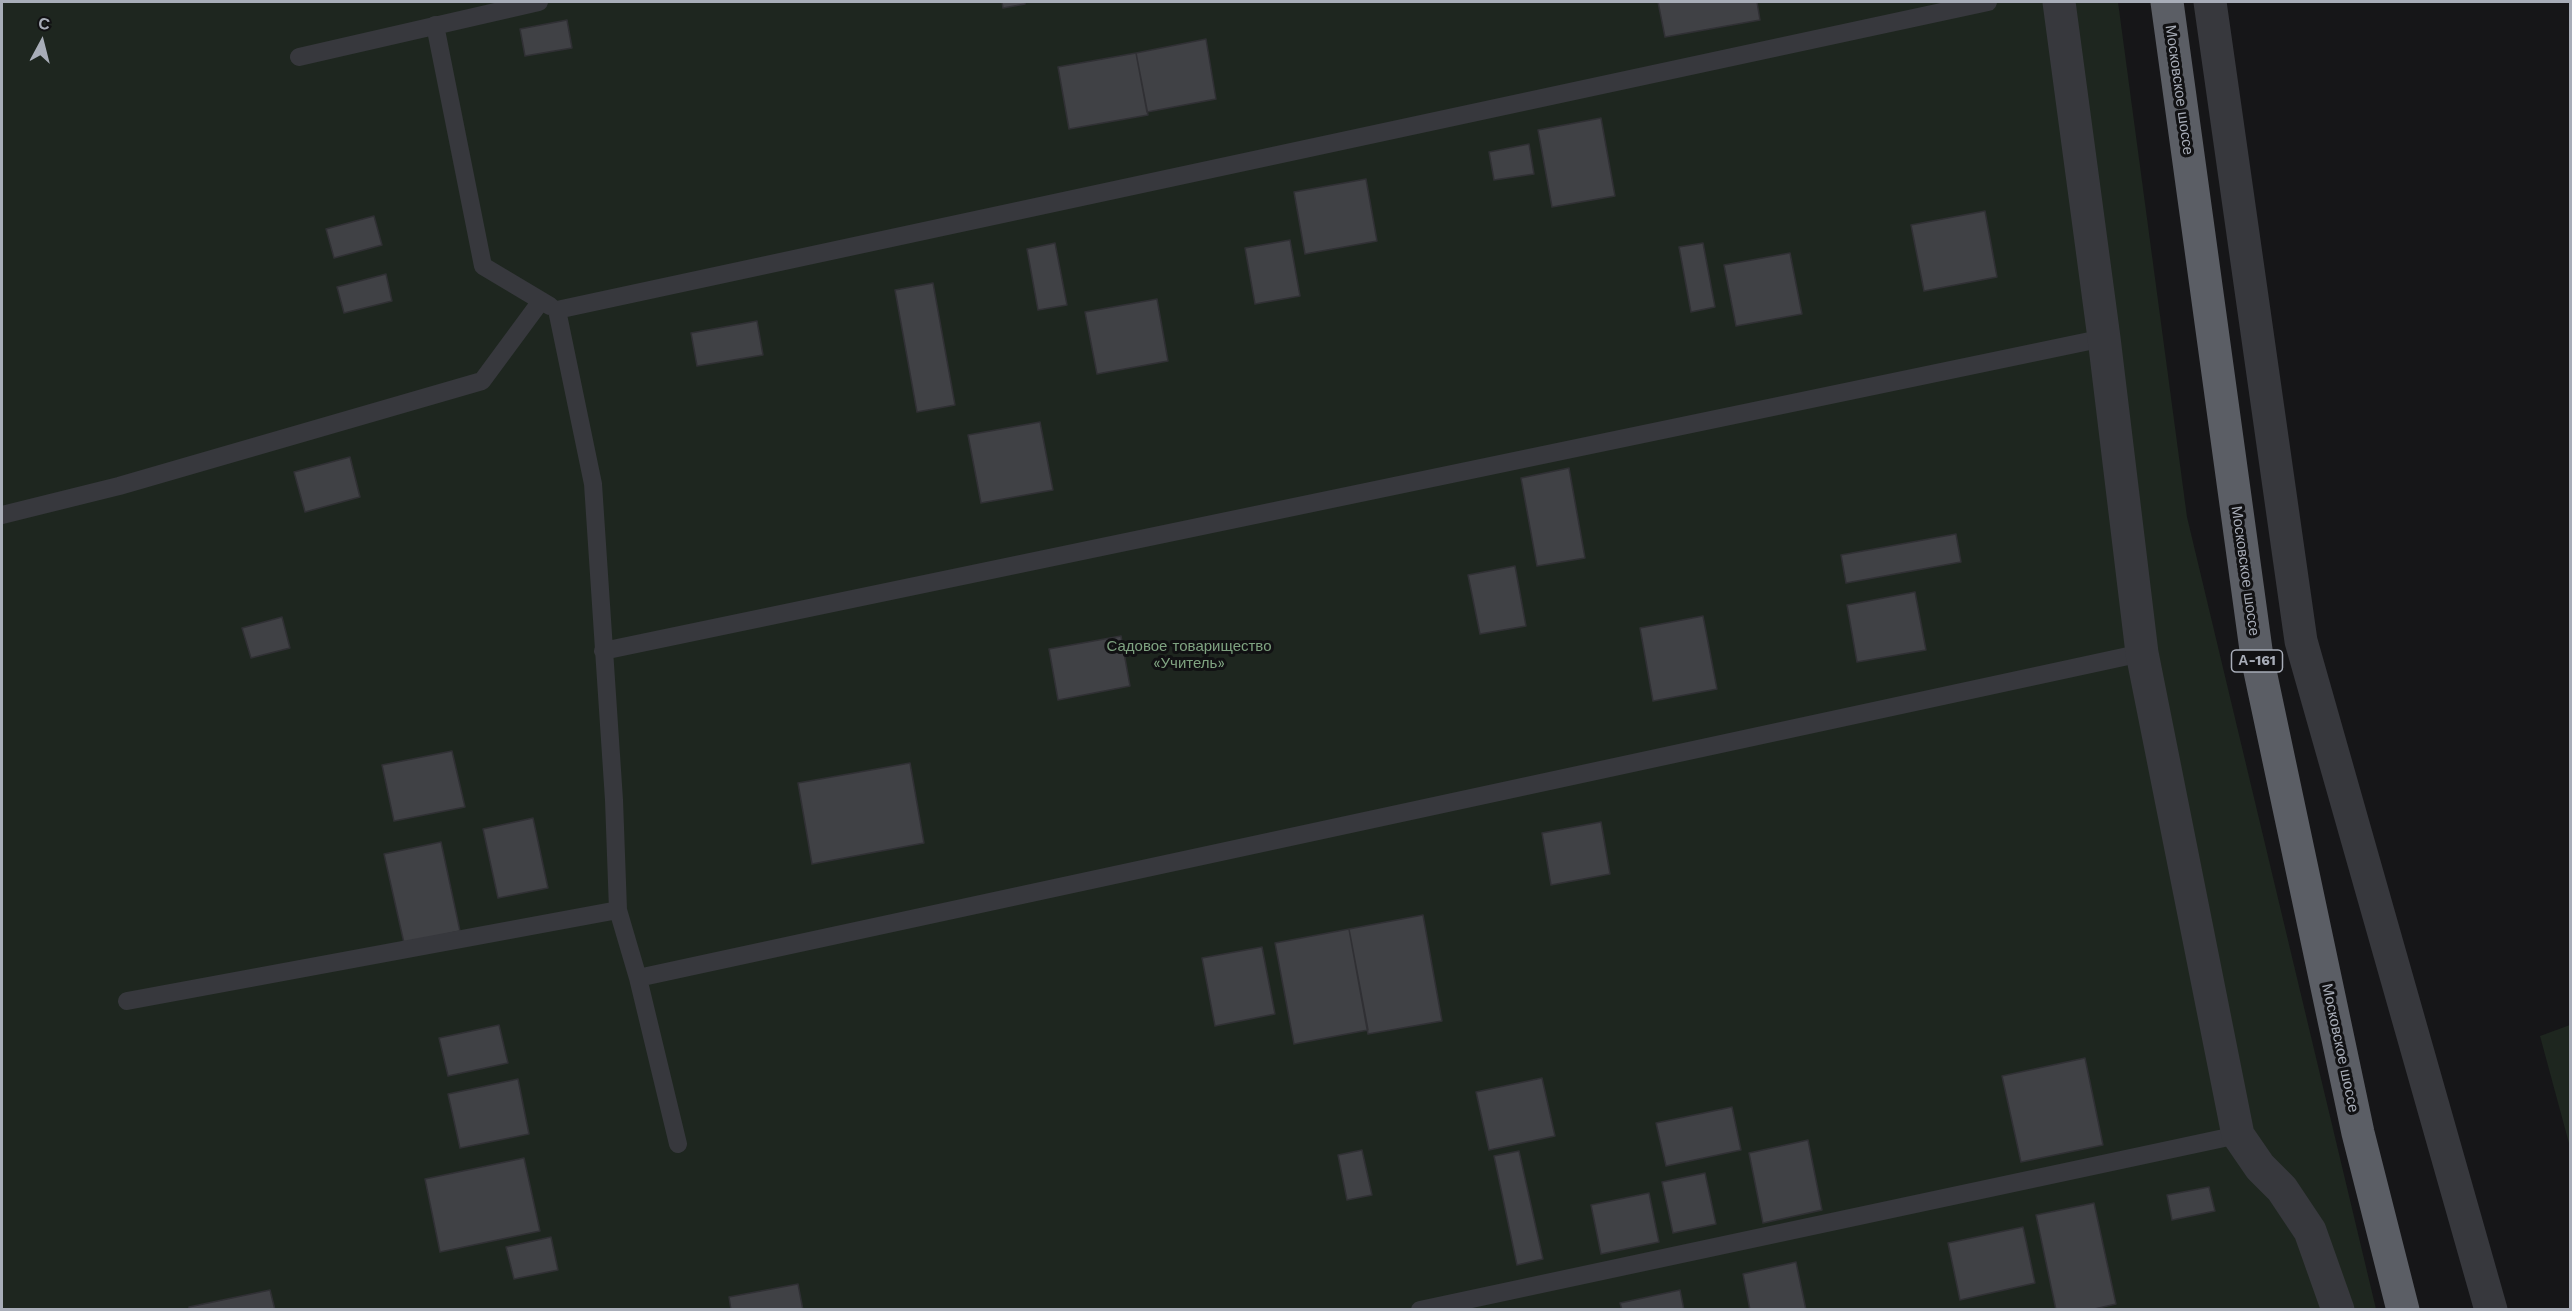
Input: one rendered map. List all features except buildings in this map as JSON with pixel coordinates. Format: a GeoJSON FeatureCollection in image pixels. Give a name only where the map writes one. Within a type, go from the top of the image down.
{"type":"FeatureCollection","features":[{"type":"Feature","properties":{"kind":"highway","name":"Московское шоссе"},"geometry":{"type":"LineString","coordinates":[[2167,2],[2257,657],[2358,1133],[2403,1310]]}},
{"type":"Feature","properties":{"kind":"street"},"geometry":{"type":"LineString","coordinates":[[2059,2],[2104,338],[2142,653],[2238,1135],[2260,1167],[2282,1189],[2310,1231],[2338,1310]]}},
{"type":"Feature","properties":{"kind":"street"},"geometry":{"type":"LineString","coordinates":[[2210,2],[2301,641],[2491,1310]]}},
{"type":"Feature","properties":{"kind":"lane"},"geometry":{"type":"LineString","coordinates":[[298,57],[539,2]]}},
{"type":"Feature","properties":{"kind":"lane"},"geometry":{"type":"LineString","coordinates":[[2,515],[119,486],[482,381],[549,305],[1988,2]]}},
{"type":"Feature","properties":{"kind":"lane"},"geometry":{"type":"LineString","coordinates":[[435,25],[483,266],[549,305],[593,484],[614,800],[618,910],[638,978],[678,1144]]}},
{"type":"Feature","properties":{"kind":"lane"},"geometry":{"type":"LineString","coordinates":[[603,651],[2104,338]]}},
{"type":"Feature","properties":{"kind":"lane"},"geometry":{"type":"LineString","coordinates":[[638,978],[2142,653]]}},
{"type":"Feature","properties":{"kind":"lane"},"geometry":{"type":"LineString","coordinates":[[127,1001],[618,910]]}},
{"type":"Feature","properties":{"kind":"lane"},"geometry":{"type":"LineString","coordinates":[[1420,1310],[2238,1135]]}},
{"type":"Feature","properties":{"kind":"green space","name":"Садовое товарищество «Учитель»"},"geometry":{"type":"Polygon","coordinates":[[[2,2],[2118,2],[2187,517],[2376,1309],[2,1310],[2,2]]]}},
{"type":"Feature","properties":{"kind":"green space"},"geometry":{"type":"Polygon","coordinates":[[[2570,1025],[2570,1147],[2540,1036],[2570,1025]]]}}]}
